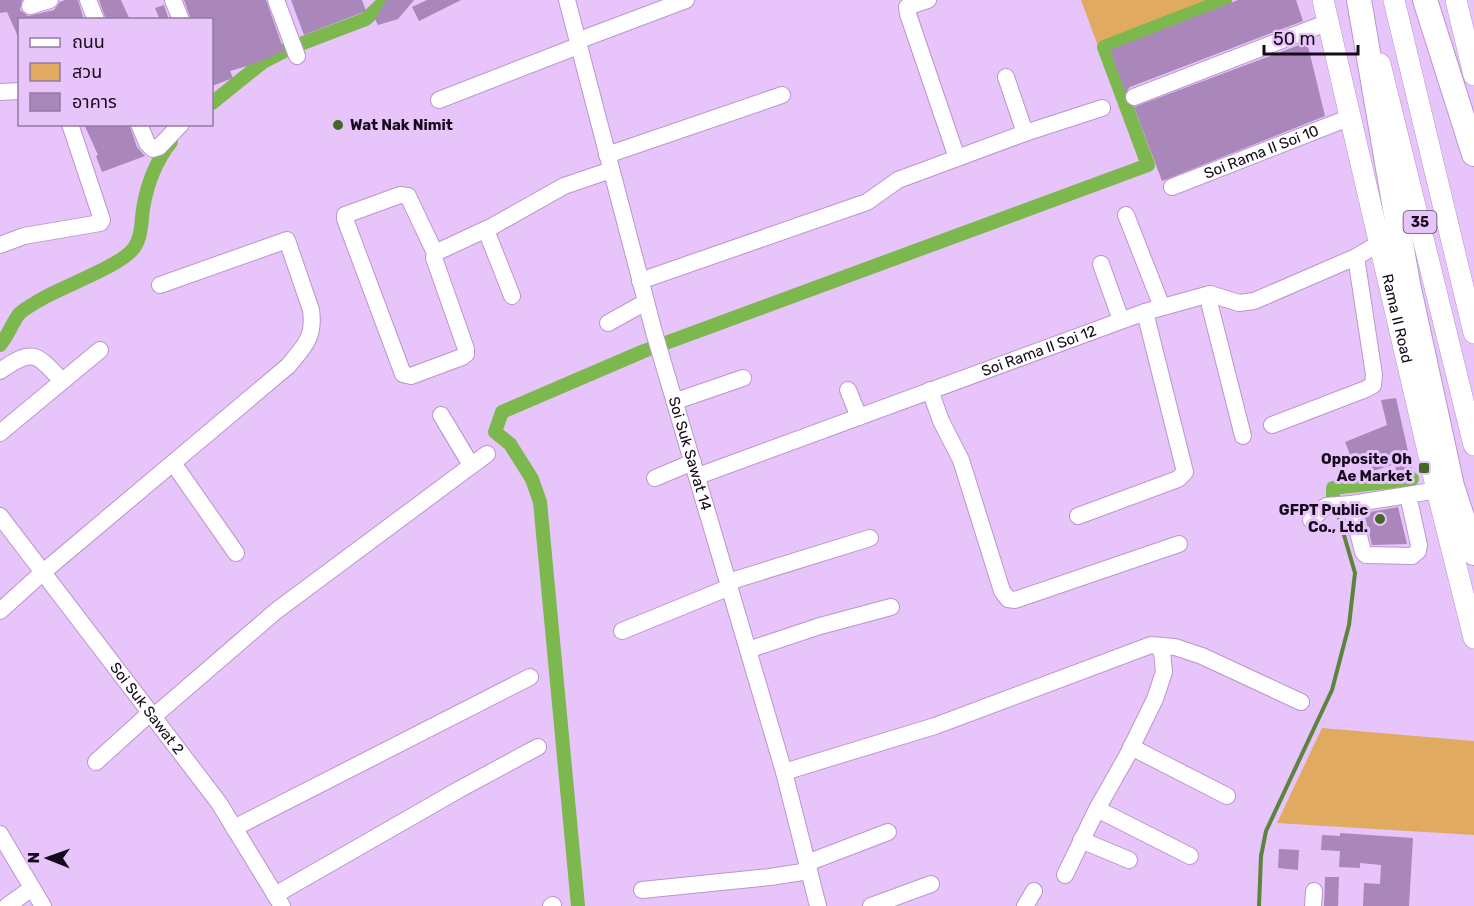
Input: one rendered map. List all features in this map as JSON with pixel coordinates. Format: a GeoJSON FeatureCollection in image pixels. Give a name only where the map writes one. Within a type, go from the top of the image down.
{"type":"FeatureCollection","features":[{"type":"Feature","properties":{"kind":"highway"},"geometry":{"type":"LineString","coordinates":[[1359,0],[1408,284],[1452,486],[1474,553]]}},
{"type":"Feature","properties":{"kind":"highway"},"geometry":{"type":"LineString","coordinates":[[1425,0],[1474,154]]}},
{"type":"Feature","properties":{"kind":"highway"},"geometry":{"type":"LineString","coordinates":[[1440,0],[1474,136]]}},
{"type":"Feature","properties":{"kind":"main road","name":"Rama II Road"},"geometry":{"type":"LineString","coordinates":[[1323,0],[1437,490],[1474,638]]}},
{"type":"Feature","properties":{"kind":"main road","name":"35"},"geometry":{"type":"LineString","coordinates":[[1364,0],[1474,445]]}},
{"type":"Feature","properties":{"kind":"main road","name":"35"},"geometry":{"type":"LineString","coordinates":[[1394,0],[1474,333]]}},
{"type":"Feature","properties":{"kind":"main road"},"geometry":{"type":"LineString","coordinates":[[1456,0],[1473,62]]}},
{"type":"Feature","properties":{"kind":"street"},"geometry":{"type":"LineString","coordinates":[[31,8],[50,0]]}},
{"type":"Feature","properties":{"kind":"street"},"geometry":{"type":"LineString","coordinates":[[88,0],[95,18]]}},
{"type":"Feature","properties":{"kind":"street"},"geometry":{"type":"LineString","coordinates":[[173,0],[180,18]]}},
{"type":"Feature","properties":{"kind":"street"},"geometry":{"type":"LineString","coordinates":[[276,0],[296,50]]}},
{"type":"Feature","properties":{"kind":"street","name":"Soi Suk Sawat 14"},"geometry":{"type":"LineString","coordinates":[[567,0],[654,332],[783,772],[818,906]]}},
{"type":"Feature","properties":{"kind":"street"},"geometry":{"type":"LineString","coordinates":[[439,100],[686,0]]}},
{"type":"Feature","properties":{"kind":"street"},"geometry":{"type":"LineString","coordinates":[[928,0],[906,3],[957,158]]}},
{"type":"Feature","properties":{"kind":"street"},"geometry":{"type":"LineString","coordinates":[[1134,97],[1329,22]]}},
{"type":"Feature","properties":{"kind":"street"},"geometry":{"type":"LineString","coordinates":[[1006,77],[1025,133]]}},
{"type":"Feature","properties":{"kind":"street"},"geometry":{"type":"LineString","coordinates":[[0,92],[18,92]]}},
{"type":"Feature","properties":{"kind":"street"},"geometry":{"type":"LineString","coordinates":[[435,253],[486,230],[609,162],[782,95]]}},
{"type":"Feature","properties":{"kind":"street"},"geometry":{"type":"LineString","coordinates":[[640,280],[867,202],[898,180],[1025,133],[1102,108]]}},
{"type":"Feature","properties":{"kind":"street","name":"Soi Rama II Soi 10"},"geometry":{"type":"LineString","coordinates":[[1172,187],[1351,117]]}},
{"type":"Feature","properties":{"kind":"street"},"geometry":{"type":"LineString","coordinates":[[0,245],[24,236],[100,223],[102,220],[71,126]]}},
{"type":"Feature","properties":{"kind":"street"},"geometry":{"type":"LineString","coordinates":[[140,126],[147,143],[153,149],[159,147],[179,126]]}},
{"type":"Feature","properties":{"kind":"street"},"geometry":{"type":"LineString","coordinates":[[400,195],[408,196],[435,253],[434,258],[466,354],[411,376],[403,374],[345,215],[400,195]]}},
{"type":"Feature","properties":{"kind":"street"},"geometry":{"type":"LineString","coordinates":[[1126,215],[1162,307]]}},
{"type":"Feature","properties":{"kind":"street"},"geometry":{"type":"LineString","coordinates":[[486,230],[512,296]]}},
{"type":"Feature","properties":{"kind":"street"},"geometry":{"type":"LineString","coordinates":[[0,611],[288,366],[308,343],[313,322],[311,310],[287,240],[160,285]]}},
{"type":"Feature","properties":{"kind":"street"},"geometry":{"type":"LineString","coordinates":[[1243,436],[1210,306],[1210,294],[1239,303],[1254,300],[1356,257],[1380,243]]}},
{"type":"Feature","properties":{"kind":"street"},"geometry":{"type":"LineString","coordinates":[[1272,426],[1373,385],[1374,375],[1356,257]]}},
{"type":"Feature","properties":{"kind":"street"},"geometry":{"type":"LineString","coordinates":[[1101,264],[1121,320]]}},
{"type":"Feature","properties":{"kind":"street","name":"Soi Rama II Soi 12"},"geometry":{"type":"LineString","coordinates":[[656,478],[695,469],[859,417],[1121,320],[1210,294]]}},
{"type":"Feature","properties":{"kind":"street"},"geometry":{"type":"LineString","coordinates":[[608,323],[646,302]]}},
{"type":"Feature","properties":{"kind":"street"},"geometry":{"type":"LineString","coordinates":[[1078,516],[1178,480],[1185,472],[1145,312]]}},
{"type":"Feature","properties":{"kind":"street"},"geometry":{"type":"LineString","coordinates":[[0,432],[100,350]]}},
{"type":"Feature","properties":{"kind":"street"},"geometry":{"type":"LineString","coordinates":[[0,371],[19,358],[30,356],[42,360],[62,381]]}},
{"type":"Feature","properties":{"kind":"street"},"geometry":{"type":"LineString","coordinates":[[676,401],[743,378]]}},
{"type":"Feature","properties":{"kind":"street"},"geometry":{"type":"LineString","coordinates":[[848,390],[859,417]]}},
{"type":"Feature","properties":{"kind":"street"},"geometry":{"type":"LineString","coordinates":[[930,390],[941,421],[961,460],[1002,591],[1008,599],[1015,600],[1179,544]]}},
{"type":"Feature","properties":{"kind":"street"},"geometry":{"type":"LineString","coordinates":[[441,415],[471,465]]}},
{"type":"Feature","properties":{"kind":"street"},"geometry":{"type":"LineString","coordinates":[[96,762],[276,611],[487,454]]}},
{"type":"Feature","properties":{"kind":"street"},"geometry":{"type":"LineString","coordinates":[[173,463],[236,553]]}},
{"type":"Feature","properties":{"kind":"street"},"geometry":{"type":"LineString","coordinates":[[1311,519],[1326,506],[1437,490]]}},
{"type":"Feature","properties":{"kind":"street"},"geometry":{"type":"LineString","coordinates":[[1348,504],[1363,552],[1366,555],[1412,556],[1418,551],[1419,545],[1408,495]]}},
{"type":"Feature","properties":{"kind":"street","name":"Soi Suk Sawat 2"},"geometry":{"type":"LineString","coordinates":[[0,516],[219,804],[278,900]]}},
{"type":"Feature","properties":{"kind":"street"},"geometry":{"type":"LineString","coordinates":[[622,631],[729,584],[870,538]]}},
{"type":"Feature","properties":{"kind":"street"},"geometry":{"type":"LineString","coordinates":[[748,650],[820,626],[891,607]]}},
{"type":"Feature","properties":{"kind":"street"},"geometry":{"type":"LineString","coordinates":[[783,772],[935,726],[1151,645],[1176,646],[1301,702]]}},
{"type":"Feature","properties":{"kind":"street"},"geometry":{"type":"LineString","coordinates":[[1065,875],[1097,808],[1155,699],[1164,672],[1162,651],[1157,646]]}},
{"type":"Feature","properties":{"kind":"street"},"geometry":{"type":"LineString","coordinates":[[234,828],[530,677]]}},
{"type":"Feature","properties":{"kind":"street"},"geometry":{"type":"LineString","coordinates":[[278,900],[460,789],[538,747]]}},
{"type":"Feature","properties":{"kind":"street"},"geometry":{"type":"LineString","coordinates":[[1131,747],[1227,796]]}},
{"type":"Feature","properties":{"kind":"street"},"geometry":{"type":"LineString","coordinates":[[1097,808],[1190,856]]}},
{"type":"Feature","properties":{"kind":"street"},"geometry":{"type":"LineString","coordinates":[[642,890],[770,877],[808,867],[888,832]]}},
{"type":"Feature","properties":{"kind":"street"},"geometry":{"type":"LineString","coordinates":[[0,834],[43,906]]}},
{"type":"Feature","properties":{"kind":"street"},"geometry":{"type":"LineString","coordinates":[[1081,840],[1129,860]]}},
{"type":"Feature","properties":{"kind":"street"},"geometry":{"type":"LineString","coordinates":[[871,906],[930,884]]}},
{"type":"Feature","properties":{"kind":"street"},"geometry":{"type":"LineString","coordinates":[[7,906],[32,888]]}},
{"type":"Feature","properties":{"kind":"street"},"geometry":{"type":"LineString","coordinates":[[1025,906],[1034,891]]}},
{"type":"Feature","properties":{"kind":"green space"},"geometry":{"type":"Polygon","coordinates":[[[1081,0],[1213,0],[1098,46],[1081,0]]]}},
{"type":"Feature","properties":{"kind":"green space"},"geometry":{"type":"Polygon","coordinates":[[[1322,728],[1474,741],[1474,835],[1277,823],[1322,728]]]}},
{"type":"Feature","properties":{"kind":"building"},"geometry":{"type":"Polygon","coordinates":[[[0,0],[22,0],[20,10],[28,16],[54,10],[60,2],[65,0],[78,0],[83,18],[18,18],[18,37],[7,12],[0,13],[0,0]]]}},
{"type":"Feature","properties":{"kind":"building"},"geometry":{"type":"Polygon","coordinates":[[[99,0],[121,0],[129,18],[105,18],[99,0]]]}},
{"type":"Feature","properties":{"kind":"building"},"geometry":{"type":"Polygon","coordinates":[[[184,0],[266,0],[284,51],[230,71],[233,78],[213,86],[213,18],[190,18],[184,0]]]}},
{"type":"Feature","properties":{"kind":"building"},"geometry":{"type":"Polygon","coordinates":[[[291,0],[362,0],[366,11],[304,35],[291,0]]]}},
{"type":"Feature","properties":{"kind":"building"},"geometry":{"type":"Polygon","coordinates":[[[386,0],[414,0],[398,19],[378,25],[375,19],[386,0]]]}},
{"type":"Feature","properties":{"kind":"building"},"geometry":{"type":"Polygon","coordinates":[[[427,0],[461,0],[419,21],[412,7],[427,0]]]}},
{"type":"Feature","properties":{"kind":"building"},"geometry":{"type":"Polygon","coordinates":[[[1238,0],[1296,0],[1303,21],[1130,87],[1125,92],[1110,50],[1238,0]]]}},
{"type":"Feature","properties":{"kind":"building"},"geometry":{"type":"Polygon","coordinates":[[[164,5],[168,18],[159,18],[155,8],[164,5]]]}},
{"type":"Feature","properties":{"kind":"building"},"geometry":{"type":"Polygon","coordinates":[[[1307,42],[1325,116],[1162,181],[1134,107],[1307,42]]]}},
{"type":"Feature","properties":{"kind":"building"},"geometry":{"type":"Polygon","coordinates":[[[85,126],[130,126],[137,147],[145,156],[102,172],[96,156],[98,155],[85,126]]]}},
{"type":"Feature","properties":{"kind":"building"},"geometry":{"type":"Polygon","coordinates":[[[1396,398],[1412,469],[1396,471],[1395,464],[1370,472],[1364,455],[1352,460],[1345,442],[1387,425],[1381,400],[1396,398]]]}},
{"type":"Feature","properties":{"kind":"building","name":"GFPT Public Co., Ltd."},"geometry":{"type":"Polygon","coordinates":[[[1398,507],[1407,544],[1372,545],[1364,513],[1398,507]]]}},
{"type":"Feature","properties":{"kind":"building"},"geometry":{"type":"Polygon","coordinates":[[[1340,833],[1413,838],[1409,906],[1363,906],[1364,883],[1380,884],[1381,865],[1360,863],[1360,868],[1339,867],[1340,851],[1321,850],[1322,835],[1340,836],[1340,833]]]}},
{"type":"Feature","properties":{"kind":"building"},"geometry":{"type":"Polygon","coordinates":[[[1279,849],[1299,850],[1298,870],[1278,868],[1279,849]]]}},
{"type":"Feature","properties":{"kind":"building"},"geometry":{"type":"Polygon","coordinates":[[[1325,877],[1339,877],[1338,906],[1324,906],[1325,877]]]}},
{"type":"Feature","properties":{"kind":"waterway"},"geometry":{"type":"LineString","coordinates":[[213,102],[263,62],[290,48],[366,19],[386,0]]}},
{"type":"Feature","properties":{"kind":"waterway"},"geometry":{"type":"LineString","coordinates":[[578,906],[540,502],[532,479],[510,444],[495,432],[502,412],[644,351],[1148,165],[1104,47],[1225,0]]}},
{"type":"Feature","properties":{"kind":"waterway"},"geometry":{"type":"LineString","coordinates":[[0,345],[23,310],[48,295],[116,263],[134,248],[140,234],[150,182],[161,157],[171,142]]}},
{"type":"Feature","properties":{"kind":"waterway"},"geometry":{"type":"LineString","coordinates":[[1333,496],[1333,488],[1412,479]]}},
{"type":"Feature","properties":{"kind":"waterway"},"geometry":{"type":"LineString","coordinates":[[1259,906],[1261,856],[1266,831],[1332,690],[1349,625],[1355,573],[1337,511]]}},
{"type":"Feature","properties":{"kind":"place","name":"Wat Nak Nimit"},"geometry":{"type":"Point","coordinates":[338,125]}},
{"type":"Feature","properties":{"kind":"place","name":"Opposite Oh Ae Market"},"geometry":{"type":"Point","coordinates":[1424,468]}},
{"type":"Feature","properties":{"kind":"place","name":"GFPT Public Co., Ltd."},"geometry":{"type":"Point","coordinates":[1380,519]}}]}
